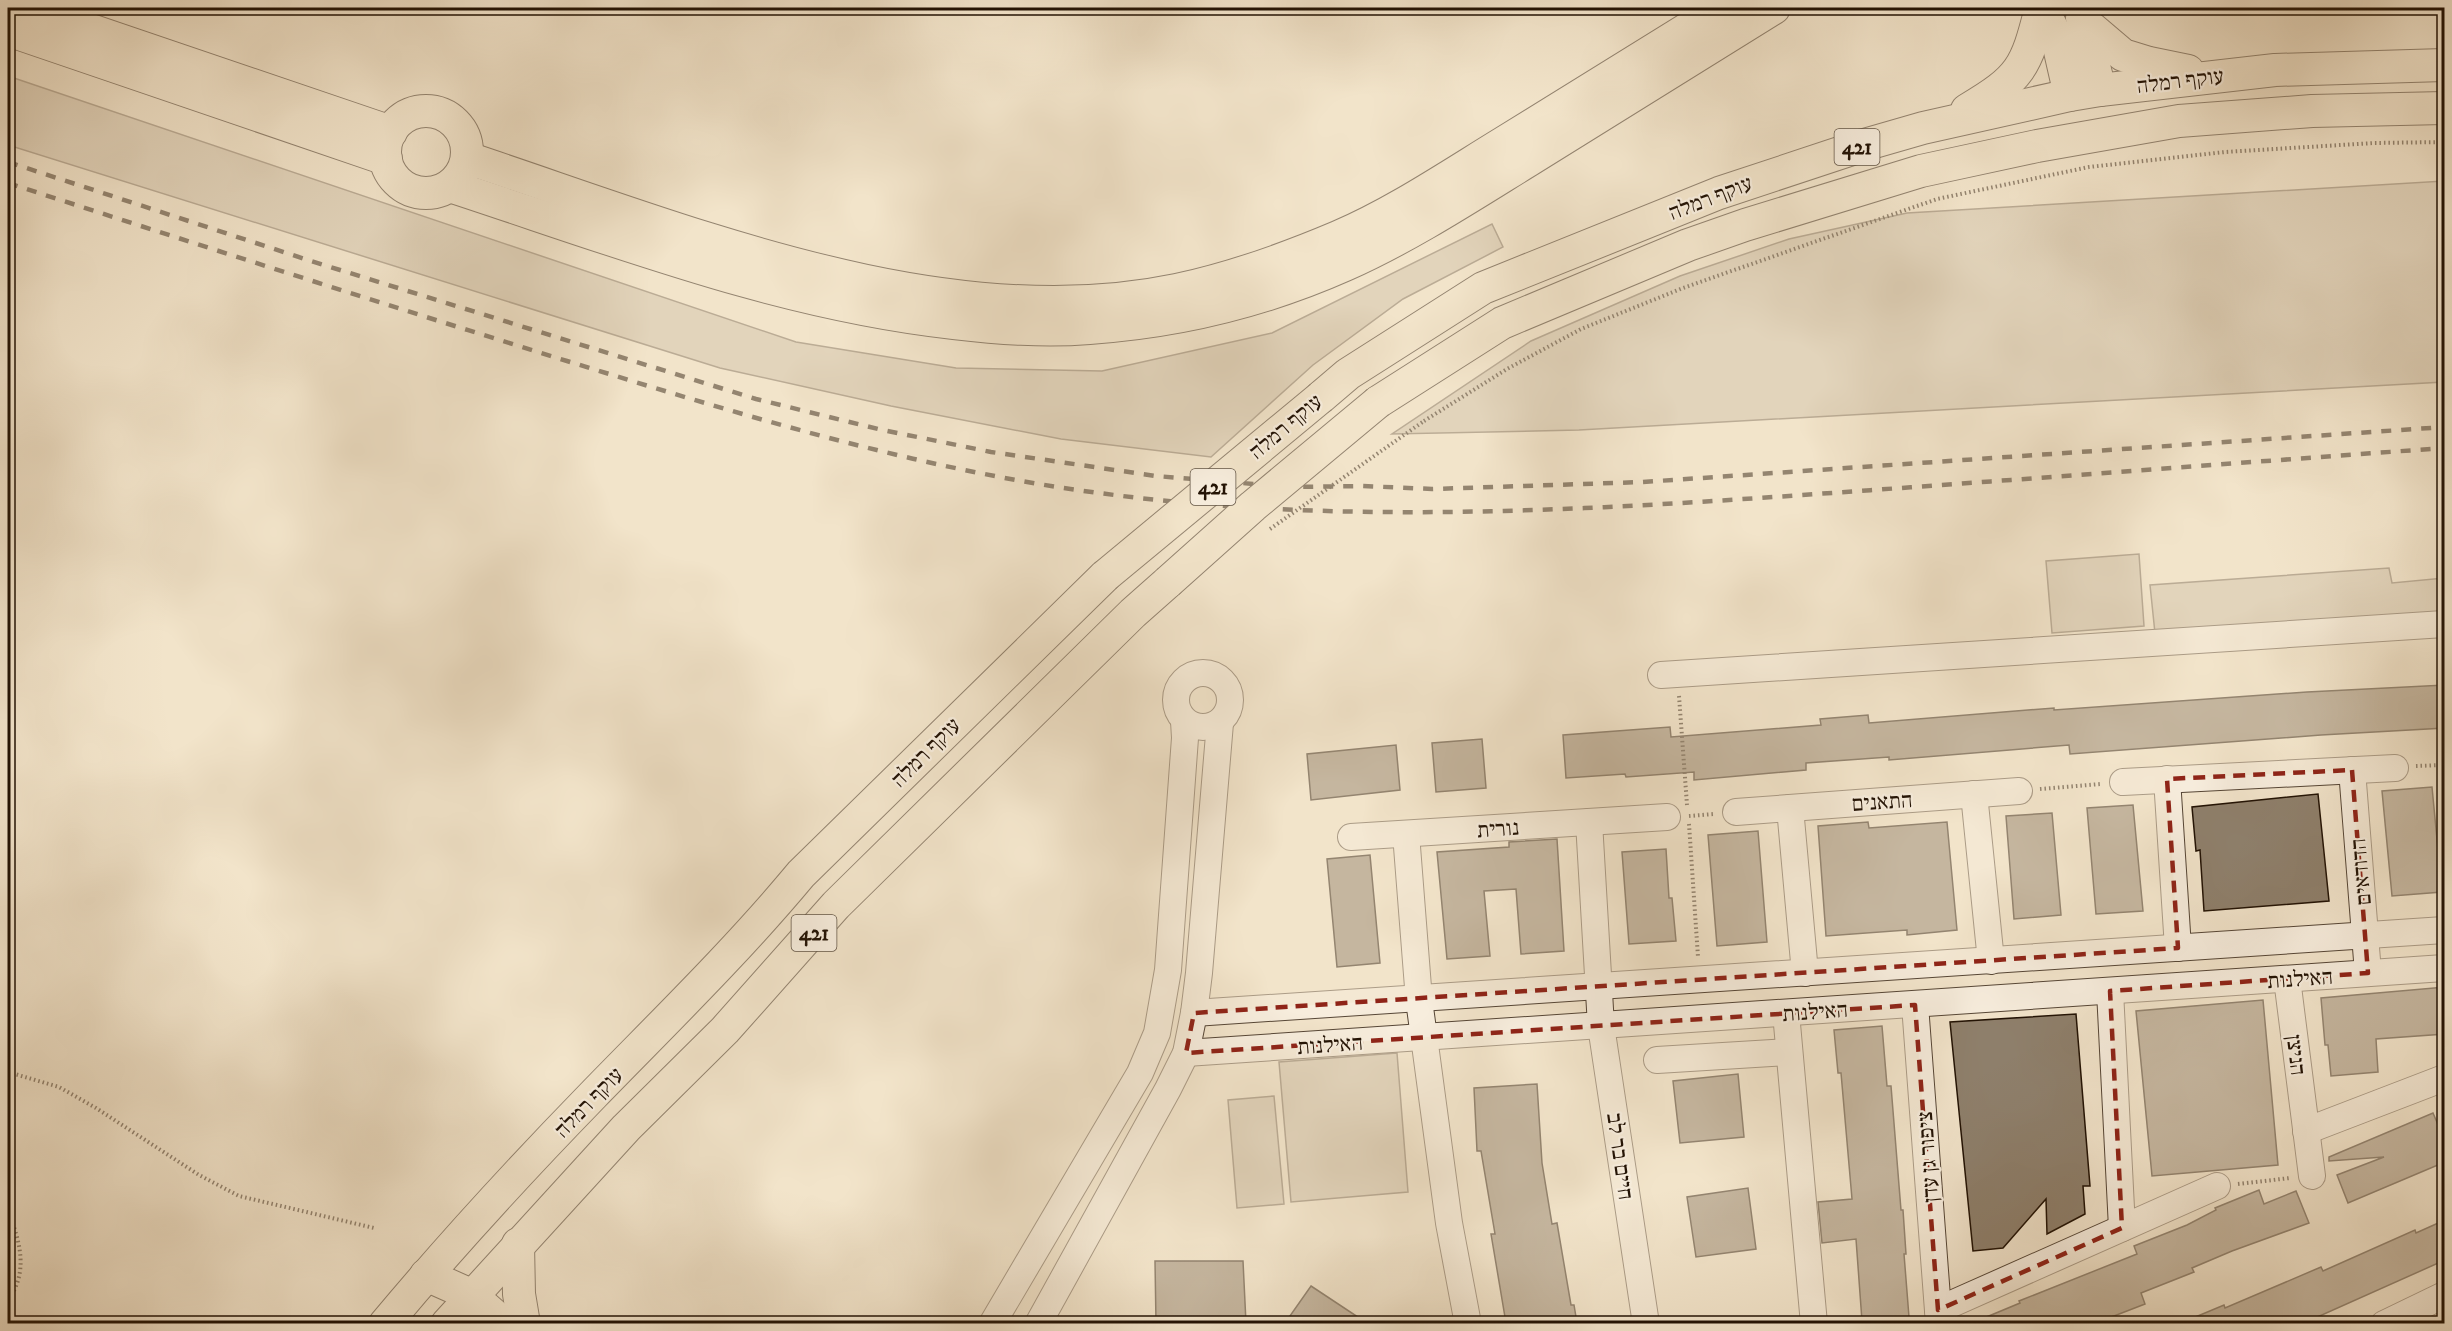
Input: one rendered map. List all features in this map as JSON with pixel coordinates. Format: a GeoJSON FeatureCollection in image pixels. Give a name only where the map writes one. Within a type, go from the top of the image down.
{"type":"FeatureCollection","features":[{"type":"Feature","properties":{"kind":"main road"},"geometry":{"type":"LineString","coordinates":[[26,8],[389,145]]}},
{"type":"Feature","properties":{"kind":"main road"},"geometry":{"type":"LineString","coordinates":[[467,158],[724,243],[826,271],[920,291],[1009,301],[1094,301],[1176,290],[1258,268],[1341,235],[1427,190],[1721,8]]}},
{"type":"Feature","properties":{"kind":"main road"},"geometry":{"type":"LineString","coordinates":[[450,186],[705,269],[808,298],[905,318],[997,328],[1086,329],[1173,319],[1259,298],[1335,269],[1433,220],[1774,8]]}},
{"type":"Feature","properties":{"kind":"main road"},"geometry":{"type":"LineString","coordinates":[[2041,8],[2085,92]]}},
{"type":"Feature","properties":{"kind":"main road"},"geometry":{"type":"LineString","coordinates":[[1943,124],[2002,90],[2018,72],[2030,52],[2041,8]]}},
{"type":"Feature","properties":{"kind":"main road"},"geometry":{"type":"LineString","coordinates":[[2080,14],[2085,92]]}},
{"type":"Feature","properties":{"kind":"main road"},"geometry":{"type":"LineString","coordinates":[[2080,14],[2123,55],[2149,63],[2212,76]]}},
{"type":"Feature","properties":{"kind":"main road"},"geometry":{"type":"LineString","coordinates":[[8,30],[389,145]]}},
{"type":"Feature","properties":{"kind":"main road","name":"עוקף רמלה"},"geometry":{"type":"LineString","coordinates":[[385,1323],[426,1275],[592,1096],[691,997],[767,916],[801,874],[1105,576],[1348,374],[1483,288],[1719,193],[1804,163],[1943,124],[2085,92],[2212,76],[2361,66],[2445,65]]}},
{"type":"Feature","properties":{"kind":"main road","name":"עוקף רמלה"},"geometry":{"type":"LineString","coordinates":[[451,1322],[471,1295],[626,1128],[726,1030],[836,905],[1124,622],[1253,506],[1378,402],[1502,323],[1688,245],[1801,206],[1900,177],[2037,146],[2179,121],[2312,111],[2445,108]]}},
{"type":"Feature","properties":{"kind":"main road"},"geometry":{"type":"LineString","coordinates":[[416,113],[440,114],[453,122],[463,135],[467,158],[461,173],[450,186],[429,193],[421,193],[405,187],[394,177],[389,145],[402,120],[416,113]]}},
{"type":"Feature","properties":{"kind":"main road"},"geometry":{"type":"LineString","coordinates":[[518,1244],[519,1294],[524,1323]]}},
{"type":"Feature","properties":{"kind":"main road"},"geometry":{"type":"LineString","coordinates":[[426,1275],[471,1295],[504,1323]]}},
{"type":"Feature","properties":{"kind":"main road"},"geometry":{"type":"LineString","coordinates":[[426,1275],[451,1322]]}},
{"type":"Feature","properties":{"kind":"street"},"geometry":{"type":"LineString","coordinates":[[1661,675],[2445,624]]}},
{"type":"Feature","properties":{"kind":"street"},"geometry":{"type":"LineString","coordinates":[[992,1323],[1140,1073],[1157,1033],[1168,970],[1185,738],[1184,721],[1175,705],[1178,688],[1191,675],[1208,673],[1217,677],[1228,690],[1229,708],[1220,723],[1194,1013],[1186,1053],[1038,1323]]}},
{"type":"Feature","properties":{"kind":"street"},"geometry":{"type":"LineString","coordinates":[[1184,721],[1202,728],[1220,723]]}},
{"type":"Feature","properties":{"kind":"street"},"geometry":{"type":"LineString","coordinates":[[2123,782],[2395,768]]}},
{"type":"Feature","properties":{"kind":"street","name":"הדודאים"},"geometry":{"type":"LineString","coordinates":[[2352,770],[2368,974]]}},
{"type":"Feature","properties":{"kind":"street"},"geometry":{"type":"LineString","coordinates":[[2167,779],[2178,948]]}},
{"type":"Feature","properties":{"kind":"street","name":"התאנים"},"geometry":{"type":"LineString","coordinates":[[1736,812],[2019,791]]}},
{"type":"Feature","properties":{"kind":"street"},"geometry":{"type":"LineString","coordinates":[[1974,794],[1991,961]]}},
{"type":"Feature","properties":{"kind":"street"},"geometry":{"type":"LineString","coordinates":[[1790,808],[1805,973]]}},
{"type":"Feature","properties":{"kind":"street","name":"נורית"},"geometry":{"type":"LineString","coordinates":[[1351,837],[1667,817]]}},
{"type":"Feature","properties":{"kind":"street"},"geometry":{"type":"LineString","coordinates":[[1589,822],[1599,987]]}},
{"type":"Feature","properties":{"kind":"street"},"geometry":{"type":"LineString","coordinates":[[1406,834],[1419,1000],[1449,1223],[1468,1323]]}},
{"type":"Feature","properties":{"kind":"street","name":"האילנות"},"geometry":{"type":"LineString","coordinates":[[1194,1013],[1419,1000],[2445,930]]}},
{"type":"Feature","properties":{"kind":"street","name":"האילנות"},"geometry":{"type":"LineString","coordinates":[[1186,1053],[2445,968]]}},
{"type":"Feature","properties":{"kind":"street","name":"הניצן"},"geometry":{"type":"LineString","coordinates":[[2287,979],[2312,1176]]}},
{"type":"Feature","properties":{"kind":"street","name":"חיים בר לב"},"geometry":{"type":"LineString","coordinates":[[1599,987],[1601,1026],[1646,1323]]}},
{"type":"Feature","properties":{"kind":"street"},"geometry":{"type":"LineString","coordinates":[[2110,991],[2122,1228]]}},
{"type":"Feature","properties":{"kind":"street","name":"ציפור גן עדן"},"geometry":{"type":"LineString","coordinates":[[1915,1005],[1938,1317],[2122,1228],[2217,1186]]}},
{"type":"Feature","properties":{"kind":"street"},"geometry":{"type":"LineString","coordinates":[[1786,1013],[1814,1323]]}},
{"type":"Feature","properties":{"kind":"street"},"geometry":{"type":"LineString","coordinates":[[1657,1060],[1789,1052]]}},
{"type":"Feature","properties":{"kind":"street"},"geometry":{"type":"LineString","coordinates":[[2306,1131],[2445,1078]]}},
{"type":"Feature","properties":{"kind":"street"},"geometry":{"type":"LineString","coordinates":[[2384,1323],[2445,1295]]}},
{"type":"Feature","properties":{"kind":"path"},"geometry":{"type":"LineString","coordinates":[[1267,531],[1424,421],[1507,369],[1581,329],[1683,288],[1937,200],[2089,167],[2225,152],[2374,143],[2445,142]]}},
{"type":"Feature","properties":{"kind":"path"},"geometry":{"type":"LineString","coordinates":[[2019,791],[2123,782]]}},
{"type":"Feature","properties":{"kind":"path"},"geometry":{"type":"LineString","coordinates":[[1667,817],[1736,812]]}},
{"type":"Feature","properties":{"kind":"path"},"geometry":{"type":"LineString","coordinates":[[8,1072],[59,1087],[96,1108],[199,1175],[239,1196],[374,1228]]}},
{"type":"Feature","properties":{"kind":"path"},"geometry":{"type":"LineString","coordinates":[[2217,1186],[2312,1176]]}},
{"type":"Feature","properties":{"kind":"path"},"geometry":{"type":"LineString","coordinates":[[8,1211],[22,1260],[15,1290],[8,1300]]}},
{"type":"Feature","properties":{"kind":"highlighted area"},"geometry":{"type":"Polygon","coordinates":[[[2352,770],[2368,973],[2110,991],[2122,1228],[1938,1310],[1915,1005],[1186,1053],[1194,1013],[2178,948],[2167,779],[2352,770]]]}},
{"type":"Feature","properties":{"kind":"shaded area"},"geometry":{"type":"Polygon","coordinates":[[[8,76],[796,342],[956,368],[1102,371],[1272,333],[1492,224],[1503,247],[1403,299],[1313,365],[1211,457],[1061,439],[891,406],[720,368],[8,145],[8,76]]]}},
{"type":"Feature","properties":{"kind":"shaded area"},"geometry":{"type":"Polygon","coordinates":[[[2444,181],[2444,382],[1579,430],[1392,434],[1531,341],[1680,276],[1789,239],[1907,213],[2444,181]]]}},
{"type":"Feature","properties":{"kind":"shaded area"},"geometry":{"type":"Polygon","coordinates":[[[2139,554],[2144,626],[2052,633],[2046,561],[2139,554]]]}},
{"type":"Feature","properties":{"kind":"shaded area"},"geometry":{"type":"Polygon","coordinates":[[[2389,568],[2392,583],[2444,578],[2444,624],[2156,643],[2150,585],[2389,568]]]}},
{"type":"Feature","properties":{"kind":"shaded area"},"geometry":{"type":"Polygon","coordinates":[[[1397,1053],[1408,1192],[1291,1202],[1279,1062],[1397,1053]]]}},
{"type":"Feature","properties":{"kind":"shaded area"},"geometry":{"type":"Polygon","coordinates":[[[1274,1096],[1284,1204],[1237,1208],[1228,1100],[1274,1096]]]}},
{"type":"Feature","properties":{"kind":"building"},"geometry":{"type":"Polygon","coordinates":[[[2445,685],[2445,728],[2070,754],[2069,745],[1889,760],[1889,757],[1806,763],[1806,770],[1694,780],[1694,772],[1626,777],[1625,774],[1566,778],[1563,735],[1670,727],[1671,737],[1821,725],[1820,719],[1868,715],[1869,723],[2054,708],[2054,710],[2307,692],[2445,685]]]}},
{"type":"Feature","properties":{"kind":"building"},"geometry":{"type":"Polygon","coordinates":[[[1482,739],[1486,788],[1436,792],[1432,743],[1482,739]]]}},
{"type":"Feature","properties":{"kind":"building"},"geometry":{"type":"Polygon","coordinates":[[[1396,745],[1400,790],[1311,800],[1307,754],[1396,745]]]}},
{"type":"Feature","properties":{"kind":"building"},"geometry":{"type":"Polygon","coordinates":[[[2432,787],[2442,892],[2392,896],[2382,791],[2432,787]]]}},
{"type":"Feature","properties":{"kind":"building"},"geometry":{"type":"Polygon","coordinates":[[[2318,794],[2329,901],[2204,911],[2200,850],[2196,851],[2192,807],[2318,794]]]}},
{"type":"Feature","properties":{"kind":"building"},"geometry":{"type":"Polygon","coordinates":[[[2133,805],[2143,911],[2096,914],[2087,808],[2133,805]]]}},
{"type":"Feature","properties":{"kind":"building"},"geometry":{"type":"Polygon","coordinates":[[[2052,813],[2061,915],[2014,919],[2006,816],[2052,813]]]}},
{"type":"Feature","properties":{"kind":"building"},"geometry":{"type":"Polygon","coordinates":[[[1868,822],[1869,828],[1947,822],[1957,930],[1907,935],[1907,930],[1826,936],[1818,826],[1868,822]]]}},
{"type":"Feature","properties":{"kind":"building"},"geometry":{"type":"Polygon","coordinates":[[[1758,831],[1767,942],[1717,946],[1708,835],[1758,831]]]}},
{"type":"Feature","properties":{"kind":"building"},"geometry":{"type":"Polygon","coordinates":[[[1557,839],[1564,951],[1521,954],[1516,889],[1484,891],[1490,956],[1447,959],[1437,852],[1509,847],[1509,842],[1557,839]]]}},
{"type":"Feature","properties":{"kind":"building"},"geometry":{"type":"Polygon","coordinates":[[[1666,849],[1669,898],[1672,898],[1676,941],[1629,944],[1622,852],[1666,849]]]}},
{"type":"Feature","properties":{"kind":"building"},"geometry":{"type":"Polygon","coordinates":[[[1370,855],[1380,963],[1337,967],[1327,859],[1370,855]]]}},
{"type":"Feature","properties":{"kind":"building"},"geometry":{"type":"Polygon","coordinates":[[[2445,987],[2445,1034],[2376,1039],[2378,1072],[2331,1076],[2328,1045],[2325,1045],[2321,998],[2445,987]]]}},
{"type":"Feature","properties":{"kind":"building"},"geometry":{"type":"Polygon","coordinates":[[[2263,1000],[2278,1165],[2152,1176],[2136,1011],[2263,1000]]]}},
{"type":"Feature","properties":{"kind":"building"},"geometry":{"type":"Polygon","coordinates":[[[2076,1014],[2090,1186],[2083,1186],[2085,1214],[2047,1234],[2046,1199],[2003,1248],[1973,1251],[1950,1022],[2076,1014]]]}},
{"type":"Feature","properties":{"kind":"building"},"geometry":{"type":"Polygon","coordinates":[[[1882,1026],[1887,1086],[1891,1086],[1901,1210],[1903,1210],[1909,1317],[1862,1321],[1856,1239],[1822,1243],[1818,1202],[1852,1199],[1841,1073],[1838,1073],[1834,1030],[1882,1026]]]}},
{"type":"Feature","properties":{"kind":"building"},"geometry":{"type":"Polygon","coordinates":[[[1738,1074],[1744,1137],[1680,1143],[1673,1081],[1738,1074]]]}},
{"type":"Feature","properties":{"kind":"building"},"geometry":{"type":"Polygon","coordinates":[[[1537,1084],[1542,1163],[1552,1224],[1557,1223],[1571,1305],[1574,1305],[1577,1323],[1506,1323],[1491,1234],[1495,1234],[1481,1151],[1477,1151],[1474,1088],[1537,1084]]]}},
{"type":"Feature","properties":{"kind":"building"},"geometry":{"type":"Polygon","coordinates":[[[2433,1113],[2445,1141],[2445,1162],[2348,1203],[2337,1175],[2384,1157],[2329,1161],[2329,1157],[2433,1113]]]}},
{"type":"Feature","properties":{"kind":"building"},"geometry":{"type":"Polygon","coordinates":[[[1748,1188],[1756,1249],[1696,1257],[1687,1197],[1748,1188]]]}},
{"type":"Feature","properties":{"kind":"building"},"geometry":{"type":"Polygon","coordinates":[[[2259,1190],[2264,1204],[2296,1191],[2309,1223],[2192,1268],[2194,1272],[2141,1293],[2145,1304],[2096,1323],[1972,1323],[2020,1303],[2019,1301],[2137,1254],[2134,1246],[2187,1225],[2216,1210],[2215,1208],[2259,1190]]]}},
{"type":"Feature","properties":{"kind":"building"},"geometry":{"type":"Polygon","coordinates":[[[2445,1220],[2445,1260],[2304,1323],[2181,1323],[2224,1305],[2225,1308],[2321,1267],[2323,1271],[2415,1230],[2416,1233],[2445,1220]]]}},
{"type":"Feature","properties":{"kind":"building"},"geometry":{"type":"Polygon","coordinates":[[[1155,1261],[1243,1261],[1246,1323],[1156,1323],[1155,1261]]]}},
{"type":"Feature","properties":{"kind":"building"},"geometry":{"type":"Polygon","coordinates":[[[1311,1286],[1367,1323],[1285,1323],[1311,1286]]]}},
{"type":"Feature","properties":{"kind":"railway"},"geometry":{"type":"LineString","coordinates":[[8,162],[311,261],[756,399],[878,429],[991,452],[1156,476],[1291,487],[1363,486],[1432,489],[1643,482],[2444,427]]}},
{"type":"Feature","properties":{"kind":"railway"},"geometry":{"type":"LineString","coordinates":[[8,183],[567,361],[764,420],[964,470],[1099,493],[1289,510],[1479,512],[1574,509],[1764,498],[2444,448]]}}]}
